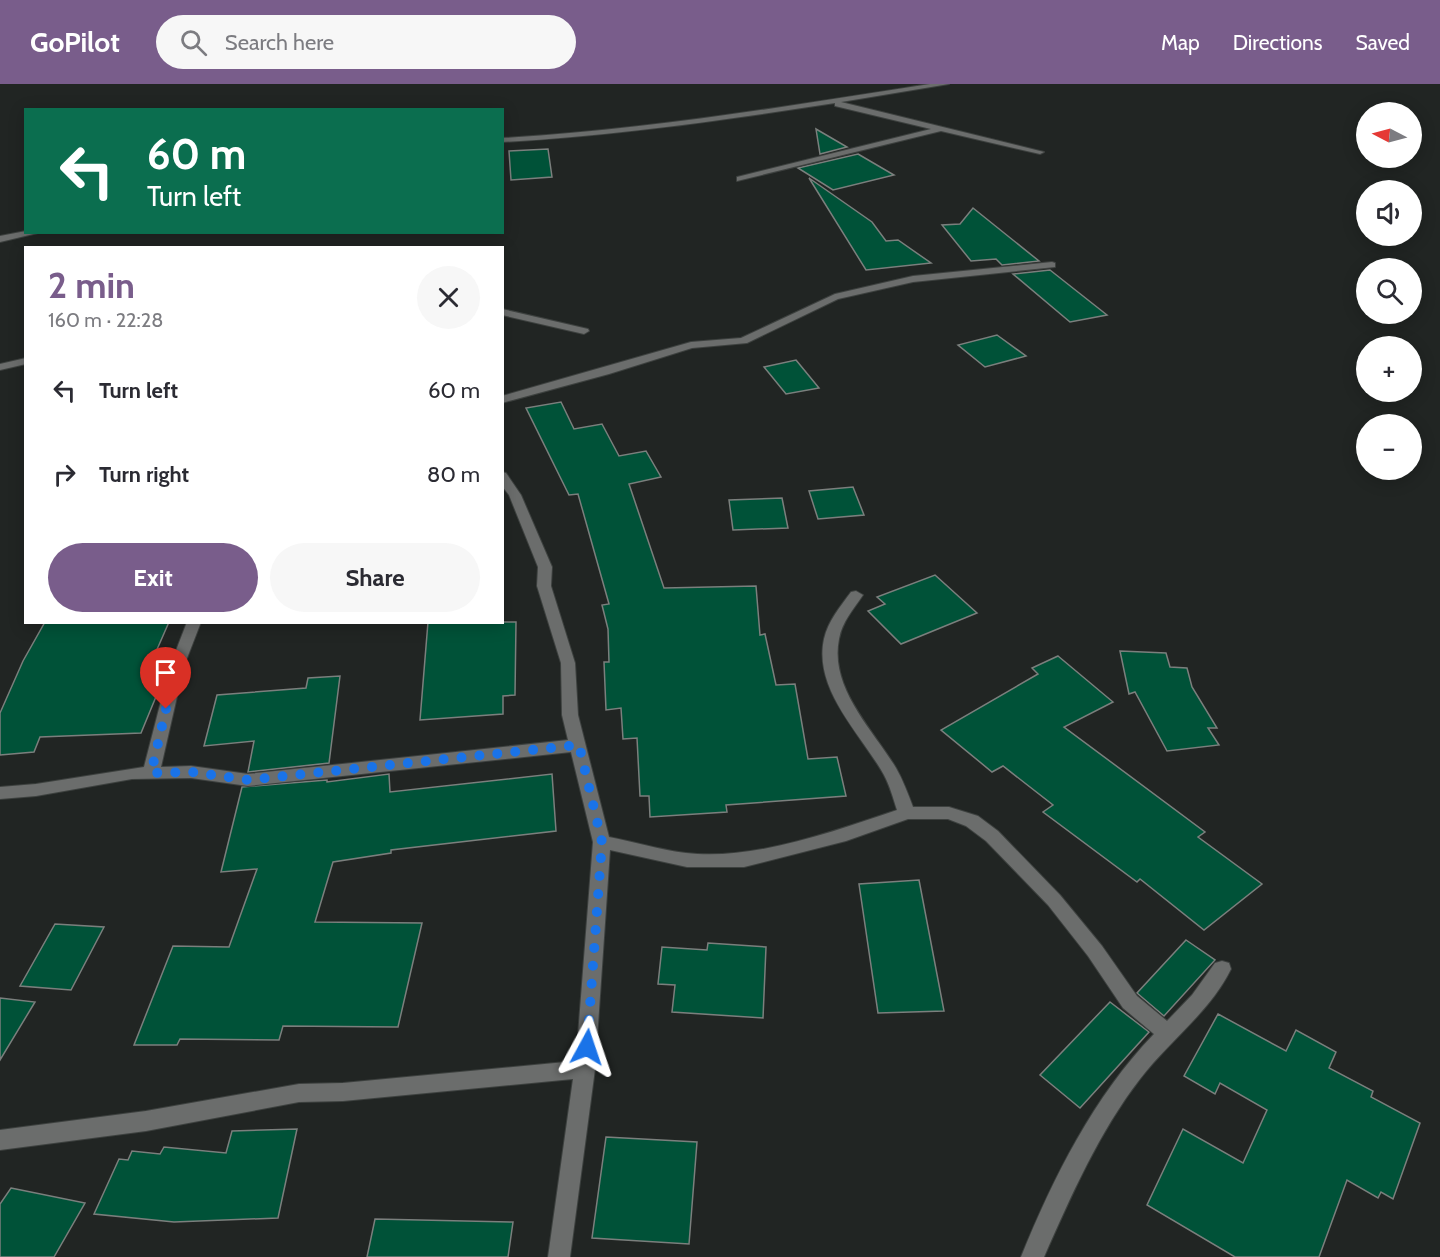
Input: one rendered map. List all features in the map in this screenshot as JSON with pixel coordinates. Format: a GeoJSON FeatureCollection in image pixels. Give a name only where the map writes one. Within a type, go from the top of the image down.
{"type":"FeatureCollection","features":[{"type":"Feature","properties":{"kind":"street"},"geometry":{"type":"LineString","coordinates":[[504,140],[592,135],[945,84]]}},
{"type":"Feature","properties":{"kind":"street"},"geometry":{"type":"LineString","coordinates":[[826,101],[880,112],[939,129],[1040,152]]}},
{"type":"Feature","properties":{"kind":"street"},"geometry":{"type":"LineString","coordinates":[[740,179],[939,129]]}},
{"type":"Feature","properties":{"kind":"street"},"geometry":{"type":"LineString","coordinates":[[0,240],[28,234]]}},
{"type":"Feature","properties":{"kind":"street"},"geometry":{"type":"LineString","coordinates":[[504,398],[605,372],[691,345],[743,341],[835,297],[913,279],[1052,265]]}},
{"type":"Feature","properties":{"kind":"street"},"geometry":{"type":"LineString","coordinates":[[504,312],[584,331]]}},
{"type":"Feature","properties":{"kind":"street"},"geometry":{"type":"LineString","coordinates":[[0,367],[24,361]]}},
{"type":"Feature","properties":{"kind":"street"},"geometry":{"type":"LineString","coordinates":[[504,479],[515,495],[545,567],[544,586],[568,663],[570,715],[602,842],[585,1069],[559,1257]]}},
{"type":"Feature","properties":{"kind":"street"},"geometry":{"type":"LineString","coordinates":[[856,595],[847,605],[835,633],[830,661],[834,680],[844,702],[891,773],[907,813]]}},
{"type":"Feature","properties":{"kind":"street"},"geometry":{"type":"LineString","coordinates":[[151,773],[177,666],[193,624]]}},
{"type":"Feature","properties":{"kind":"street"},"geometry":{"type":"LineString","coordinates":[[0,794],[132,773],[191,772],[248,780],[579,745]]}},
{"type":"Feature","properties":{"kind":"street"},"geometry":{"type":"LineString","coordinates":[[602,842],[687,860],[744,860],[846,834],[907,813],[949,813],[972,821],[992,836],[1054,900],[1095,951],[1130,1002],[1168,1034]]}},
{"type":"Feature","properties":{"kind":"street"},"geometry":{"type":"LineString","coordinates":[[1032,1257],[1059,1196],[1122,1088],[1209,990],[1222,969]]}},
{"type":"Feature","properties":{"kind":"street"},"geometry":{"type":"LineString","coordinates":[[0,1140],[146,1121],[299,1093],[343,1092],[585,1069]]}},
{"type":"Feature","properties":{"kind":"building"},"geometry":{"type":"Polygon","coordinates":[[[816,129],[847,147],[820,154],[816,129]]]}},
{"type":"Feature","properties":{"kind":"building"},"geometry":{"type":"Polygon","coordinates":[[[548,149],[552,177],[511,180],[509,151],[548,149]]]}},
{"type":"Feature","properties":{"kind":"building"},"geometry":{"type":"Polygon","coordinates":[[[858,154],[894,175],[833,190],[798,168],[858,154]]]}},
{"type":"Feature","properties":{"kind":"building"},"geometry":{"type":"Polygon","coordinates":[[[809,178],[872,222],[886,241],[898,240],[931,263],[866,270],[809,178]]]}},
{"type":"Feature","properties":{"kind":"building"},"geometry":{"type":"Polygon","coordinates":[[[973,208],[1039,261],[1002,265],[996,259],[971,261],[942,225],[960,224],[973,208]]]}},
{"type":"Feature","properties":{"kind":"building"},"geometry":{"type":"Polygon","coordinates":[[[1050,270],[1107,315],[1070,322],[1013,274],[1050,270]]]}},
{"type":"Feature","properties":{"kind":"building"},"geometry":{"type":"Polygon","coordinates":[[[997,335],[1026,356],[985,367],[958,345],[997,335]]]}},
{"type":"Feature","properties":{"kind":"building"},"geometry":{"type":"Polygon","coordinates":[[[796,360],[819,388],[786,394],[764,367],[796,360]]]}},
{"type":"Feature","properties":{"kind":"building"},"geometry":{"type":"Polygon","coordinates":[[[561,402],[574,429],[602,424],[619,456],[646,451],[661,477],[629,484],[664,588],[756,586],[760,635],[765,634],[776,685],[795,684],[808,759],[837,757],[846,796],[726,805],[727,812],[650,817],[649,796],[640,796],[637,738],[623,739],[621,708],[606,710],[604,662],[609,662],[608,629],[602,605],[609,604],[578,494],[569,495],[526,408],[561,402]]]}},
{"type":"Feature","properties":{"kind":"building"},"geometry":{"type":"Polygon","coordinates":[[[853,487],[864,515],[818,519],[809,491],[853,487]]]}},
{"type":"Feature","properties":{"kind":"building"},"geometry":{"type":"Polygon","coordinates":[[[782,498],[788,528],[733,530],[729,500],[782,498]]]}},
{"type":"Feature","properties":{"kind":"building"},"geometry":{"type":"Polygon","coordinates":[[[935,575],[977,613],[901,644],[868,611],[885,604],[877,597],[935,575]]]}},
{"type":"Feature","properties":{"kind":"building"},"geometry":{"type":"Polygon","coordinates":[[[516,622],[515,695],[503,696],[503,714],[420,720],[428,624],[516,622]]]}},
{"type":"Feature","properties":{"kind":"building"},"geometry":{"type":"Polygon","coordinates":[[[44,624],[168,624],[148,670],[167,670],[141,733],[40,737],[34,752],[0,755],[0,713],[23,661],[44,624]]]}},
{"type":"Feature","properties":{"kind":"building"},"geometry":{"type":"Polygon","coordinates":[[[1120,651],[1166,653],[1170,667],[1187,668],[1192,687],[1217,728],[1208,728],[1219,745],[1167,751],[1135,692],[1129,694],[1120,651]]]}},
{"type":"Feature","properties":{"kind":"building"},"geometry":{"type":"Polygon","coordinates":[[[1058,656],[1113,702],[1064,727],[1205,832],[1198,837],[1262,884],[1204,930],[1140,879],[1137,882],[1043,812],[1053,805],[1003,766],[992,772],[941,730],[1038,674],[1032,668],[1058,656]]]}},
{"type":"Feature","properties":{"kind":"building"},"geometry":{"type":"Polygon","coordinates":[[[340,676],[329,763],[248,772],[254,741],[204,746],[217,695],[306,688],[308,678],[340,676]]]}},
{"type":"Feature","properties":{"kind":"building"},"geometry":{"type":"Polygon","coordinates":[[[389,774],[390,792],[552,774],[556,831],[391,850],[391,853],[333,862],[315,922],[422,923],[398,1027],[283,1026],[279,1040],[180,1039],[177,1045],[134,1045],[173,946],[229,947],[257,869],[221,872],[242,787],[327,780],[327,782],[389,774]]]}},
{"type":"Feature","properties":{"kind":"building"},"geometry":{"type":"Polygon","coordinates":[[[919,880],[944,1011],[878,1013],[859,884],[919,880]]]}},
{"type":"Feature","properties":{"kind":"building"},"geometry":{"type":"Polygon","coordinates":[[[55,924],[104,927],[71,990],[20,986],[55,924]]]}},
{"type":"Feature","properties":{"kind":"building"},"geometry":{"type":"Polygon","coordinates":[[[1186,940],[1215,960],[1164,1016],[1137,993],[1186,940]]]}},
{"type":"Feature","properties":{"kind":"building"},"geometry":{"type":"Polygon","coordinates":[[[708,943],[766,947],[763,1018],[672,1012],[675,985],[658,984],[662,947],[707,950],[708,943]]]}},
{"type":"Feature","properties":{"kind":"building"},"geometry":{"type":"Polygon","coordinates":[[[0,998],[35,1002],[0,1060],[0,998]]]}},
{"type":"Feature","properties":{"kind":"building"},"geometry":{"type":"Polygon","coordinates":[[[1110,1002],[1149,1032],[1080,1108],[1040,1075],[1110,1002]]]}},
{"type":"Feature","properties":{"kind":"building"},"geometry":{"type":"Polygon","coordinates":[[[1218,1014],[1286,1051],[1296,1030],[1336,1052],[1329,1068],[1373,1091],[1371,1097],[1420,1123],[1393,1199],[1381,1192],[1378,1198],[1347,1180],[1319,1257],[1235,1257],[1147,1205],[1183,1129],[1243,1163],[1267,1110],[1220,1083],[1215,1094],[1184,1076],[1218,1014]]]}},
{"type":"Feature","properties":{"kind":"building"},"geometry":{"type":"Polygon","coordinates":[[[297,1129],[278,1218],[174,1222],[94,1214],[119,1159],[128,1160],[132,1151],[160,1154],[164,1147],[226,1153],[232,1131],[297,1129]]]}},
{"type":"Feature","properties":{"kind":"building"},"geometry":{"type":"Polygon","coordinates":[[[606,1137],[697,1142],[689,1244],[592,1238],[606,1137]]]}},
{"type":"Feature","properties":{"kind":"building"},"geometry":{"type":"Polygon","coordinates":[[[11,1188],[85,1203],[54,1257],[0,1257],[0,1204],[11,1188]]]}},
{"type":"Feature","properties":{"kind":"building"},"geometry":{"type":"Polygon","coordinates":[[[375,1219],[513,1222],[508,1257],[367,1257],[375,1219]]]}},
{"type":"Feature","properties":{"kind":"route"},"geometry":{"type":"LineString","coordinates":[[166,709],[151,773],[191,772],[248,780],[579,745],[602,842],[587,1047]]}}]}
